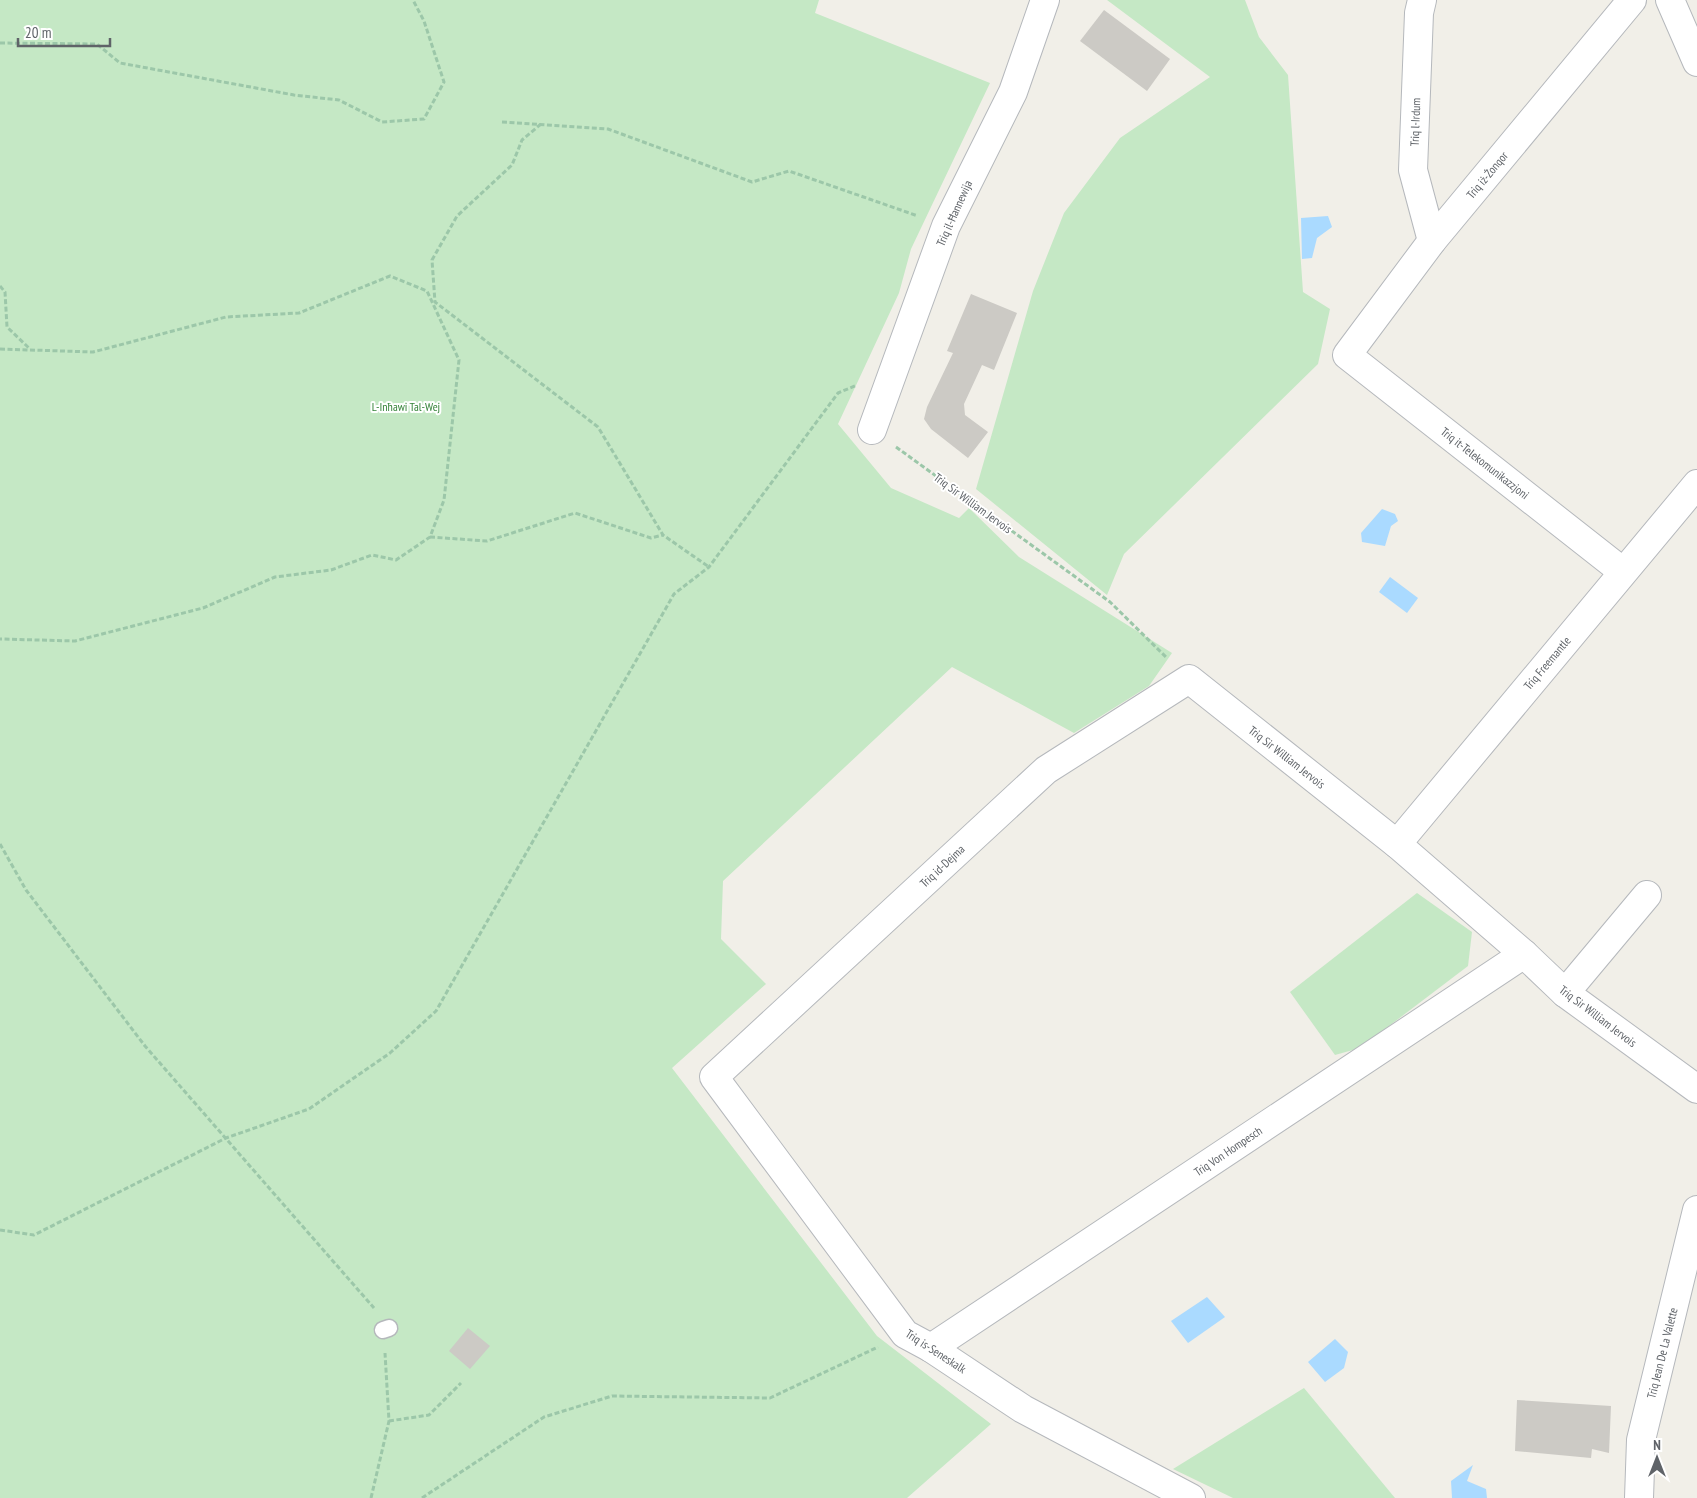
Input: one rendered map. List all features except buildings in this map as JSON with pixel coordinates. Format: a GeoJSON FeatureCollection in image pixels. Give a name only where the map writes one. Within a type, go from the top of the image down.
{"type":"FeatureCollection","features":[{"type":"Feature","properties":{"kind":"street","name":"Triq il-Ħannewija"},"geometry":{"type":"LineString","coordinates":[[872,430],[946,226],[1013,92],[1046,0]]}},
{"type":"Feature","properties":{"kind":"street","name":"Triq l-Irdum"},"geometry":{"type":"LineString","coordinates":[[1422,0],[1419,13],[1414,170],[1432,241]]}},
{"type":"Feature","properties":{"kind":"street","name":"Triq iż-Żonqor"},"geometry":{"type":"LineString","coordinates":[[1347,355],[1432,241],[1632,0]]}},
{"type":"Feature","properties":{"kind":"street"},"geometry":{"type":"LineString","coordinates":[[1670,0],[1697,62]]}},
{"type":"Feature","properties":{"kind":"street","name":"Triq it-Telekomunikazzjoni"},"geometry":{"type":"LineString","coordinates":[[1347,355],[1622,571]]}},
{"type":"Feature","properties":{"kind":"street","name":"Triq Freemantle"},"geometry":{"type":"LineString","coordinates":[[1397,844],[1622,571],[1697,484]]}},
{"type":"Feature","properties":{"kind":"street","name":"Triq Sir William Jervois"},"geometry":{"type":"LineString","coordinates":[[1189,679],[1397,844],[1524,954],[1565,993],[1697,1089]]}},
{"type":"Feature","properties":{"kind":"street","name":"Triq id-Dejma"},"geometry":{"type":"LineString","coordinates":[[714,1077],[1046,770],[1189,679]]}},
{"type":"Feature","properties":{"kind":"street"},"geometry":{"type":"LineString","coordinates":[[1565,993],[1647,895]]}},
{"type":"Feature","properties":{"kind":"street","name":"Triq Von Hompesch"},"geometry":{"type":"LineString","coordinates":[[932,1348],[1524,954]]}},
{"type":"Feature","properties":{"kind":"street","name":"Triq is-Seneskalk"},"geometry":{"type":"LineString","coordinates":[[714,1077],[905,1334],[932,1348],[1023,1410],[1191,1498]]}},
{"type":"Feature","properties":{"kind":"street","name":"Triq Jean De La Valette"},"geometry":{"type":"LineString","coordinates":[[1639,1498],[1641,1440],[1697,1210]]}},
{"type":"Feature","properties":{"kind":"path"},"geometry":{"type":"LineString","coordinates":[[0,43],[97,44],[120,63],[294,95],[338,100],[382,122],[424,119],[444,82],[424,21],[413,0]]}},
{"type":"Feature","properties":{"kind":"path"},"geometry":{"type":"LineString","coordinates":[[502,122],[608,128],[752,182],[789,171],[946,226]]}},
{"type":"Feature","properties":{"kind":"path"},"geometry":{"type":"LineString","coordinates":[[541,124],[522,140],[512,165],[457,216],[432,260],[435,302],[598,427],[662,535],[709,567]]}},
{"type":"Feature","properties":{"kind":"path"},"geometry":{"type":"LineString","coordinates":[[0,349],[93,352],[226,317],[299,313],[390,276],[426,291],[459,360],[444,500],[430,537],[396,560],[372,554],[332,570],[275,577],[204,608],[75,641],[0,639]]}},
{"type":"Feature","properties":{"kind":"path"},"geometry":{"type":"LineString","coordinates":[[0,286],[5,292],[8,327],[30,350]]}},
{"type":"Feature","properties":{"kind":"path"},"geometry":{"type":"LineString","coordinates":[[0,1230],[34,1235],[226,1138],[309,1109],[390,1053],[436,1011],[674,594],[709,567],[838,393],[896,368]]}},
{"type":"Feature","properties":{"kind":"path","name":"Triq Sir William Jervois"},"geometry":{"type":"LineString","coordinates":[[872,430],[1110,602],[1189,679]]}},
{"type":"Feature","properties":{"kind":"path"},"geometry":{"type":"LineString","coordinates":[[430,537],[487,541],[575,514],[651,538],[662,535]]}},
{"type":"Feature","properties":{"kind":"path"},"geometry":{"type":"LineString","coordinates":[[0,844],[26,890],[145,1046],[382,1317],[386,1329],[389,1421],[372,1498]]}},
{"type":"Feature","properties":{"kind":"path"},"geometry":{"type":"LineString","coordinates":[[422,1498],[544,1417],[612,1396],[770,1398],[905,1334]]}},
{"type":"Feature","properties":{"kind":"path"},"geometry":{"type":"LineString","coordinates":[[389,1421],[429,1415],[461,1383]]}},
{"type":"Feature","properties":{"kind":"green space","name":"L-Inħawi Tal-Wej"},"geometry":{"type":"Polygon","coordinates":[[[0,0],[819,0],[815,13],[990,83],[911,249],[899,293],[838,424],[891,488],[959,518],[969,508],[1019,557],[1172,653],[1149,686],[1074,733],[952,667],[723,881],[721,939],[766,984],[672,1068],[877,1336],[991,1424],[907,1498],[0,1498],[0,0]]]}},
{"type":"Feature","properties":{"kind":"green space"},"geometry":{"type":"Polygon","coordinates":[[[1107,0],[1245,0],[1259,37],[1288,75],[1303,292],[1330,309],[1318,364],[1124,554],[1107,595],[976,489],[1033,291],[1064,213],[1120,138],[1210,77],[1107,0]]]}},
{"type":"Feature","properties":{"kind":"green space"},"geometry":{"type":"Polygon","coordinates":[[[1417,893],[1472,932],[1468,966],[1360,1048],[1335,1055],[1290,992],[1417,893]]]}},
{"type":"Feature","properties":{"kind":"green space"},"geometry":{"type":"Polygon","coordinates":[[[1304,1388],[1395,1498],[1233,1498],[1173,1469],[1304,1388]]]}},
{"type":"Feature","properties":{"kind":"water"},"geometry":{"type":"Polygon","coordinates":[[[1328,216],[1332,227],[1317,238],[1312,258],[1302,259],[1301,218],[1328,216]]]}},
{"type":"Feature","properties":{"kind":"water"},"geometry":{"type":"Polygon","coordinates":[[[1382,509],[1395,514],[1398,521],[1391,526],[1385,546],[1362,542],[1361,533],[1382,509]]]}},
{"type":"Feature","properties":{"kind":"water"},"geometry":{"type":"Polygon","coordinates":[[[1390,577],[1418,598],[1407,613],[1379,592],[1390,577]]]}},
{"type":"Feature","properties":{"kind":"water"},"geometry":{"type":"Polygon","coordinates":[[[1207,1297],[1225,1317],[1188,1343],[1171,1321],[1207,1297]]]}},
{"type":"Feature","properties":{"kind":"water"},"geometry":{"type":"Polygon","coordinates":[[[1335,1339],[1348,1352],[1344,1368],[1325,1382],[1308,1362],[1335,1339]]]}},
{"type":"Feature","properties":{"kind":"water"},"geometry":{"type":"Polygon","coordinates":[[[1473,1465],[1467,1481],[1486,1489],[1487,1498],[1452,1498],[1451,1481],[1473,1465]]]}}]}
